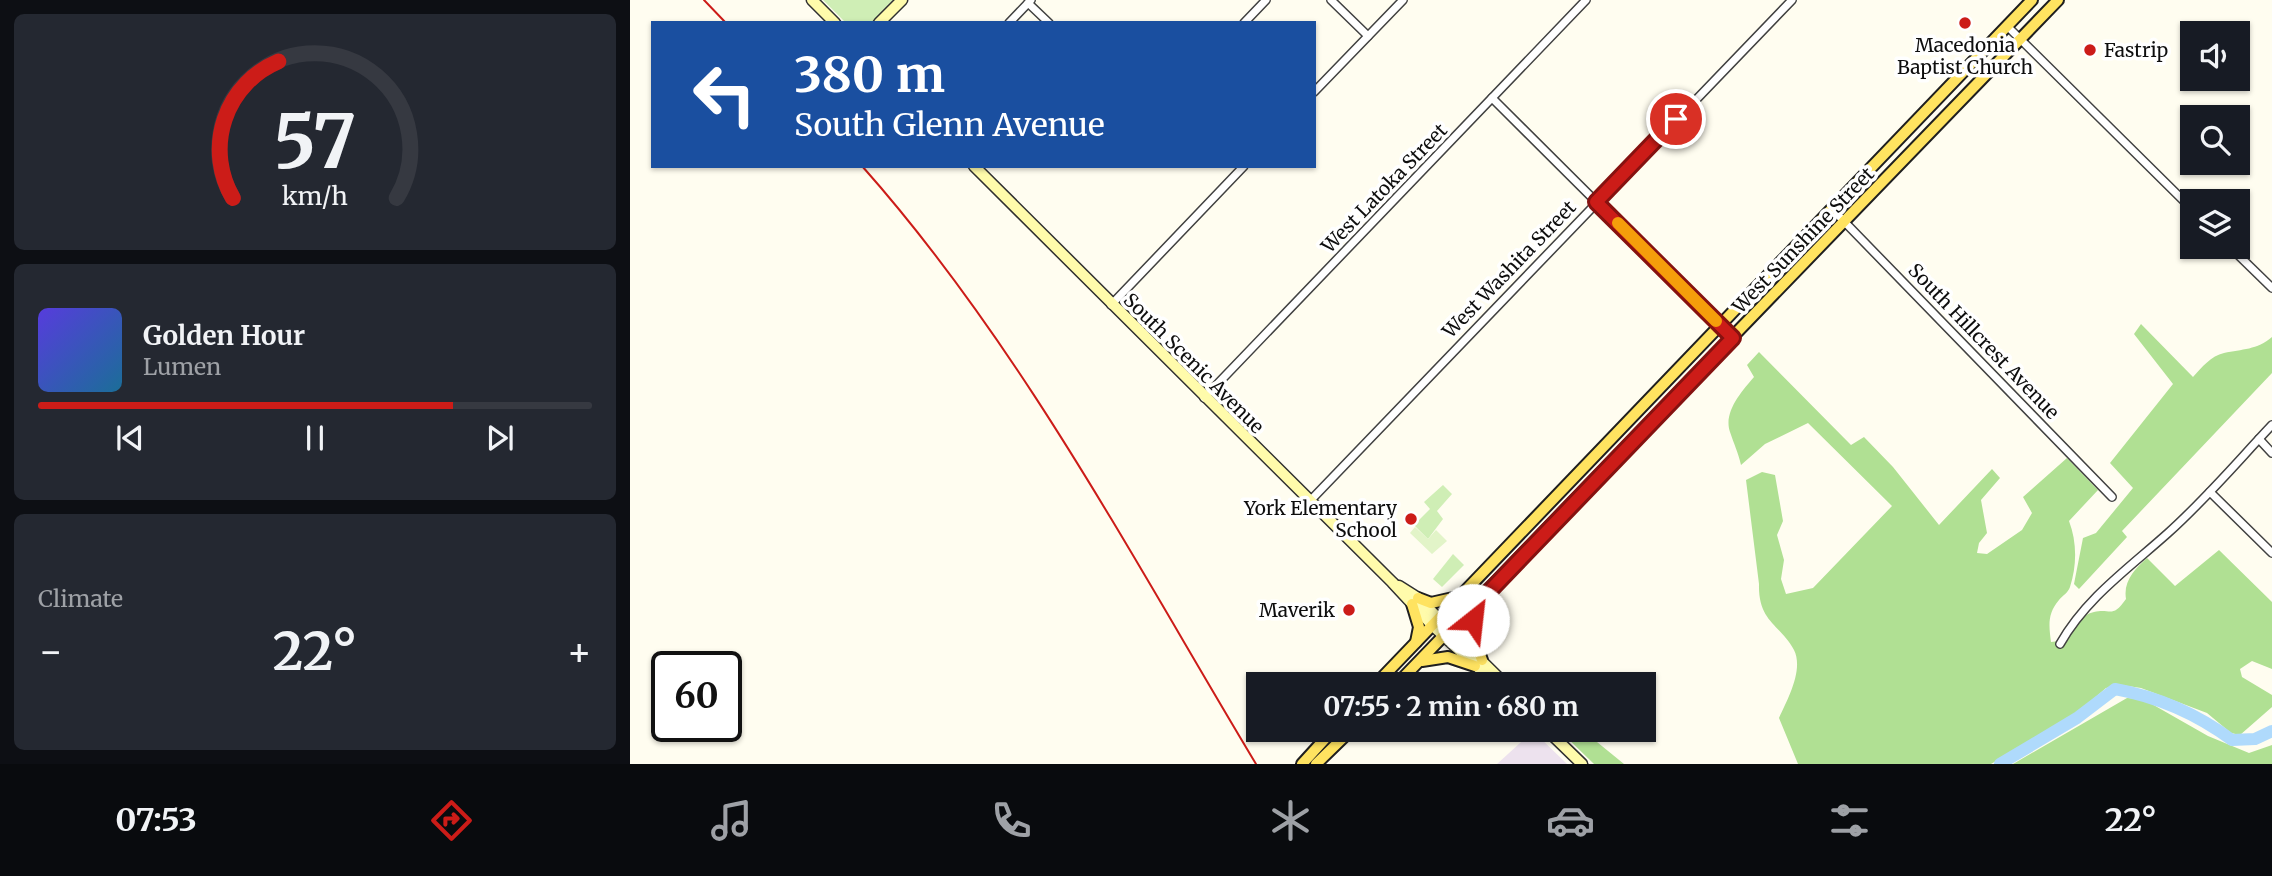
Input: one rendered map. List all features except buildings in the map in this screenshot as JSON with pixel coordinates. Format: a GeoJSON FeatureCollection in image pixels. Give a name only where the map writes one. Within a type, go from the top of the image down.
{"type":"FeatureCollection","features":[{"type":"Feature","properties":{"kind":"main road"},"geometry":{"type":"LineString","coordinates":[[812,0],[833,21]]}},
{"type":"Feature","properties":{"kind":"main road"},"geometry":{"type":"LineString","coordinates":[[881,21],[902,0]]}},
{"type":"Feature","properties":{"kind":"main road","name":"West Sunshine Street"},"geometry":{"type":"LineString","coordinates":[[1388,672],[2032,0]]}},
{"type":"Feature","properties":{"kind":"main road","name":"West Sunshine Street"},"geometry":{"type":"LineString","coordinates":[[1410,672],[2058,0]]}},
{"type":"Feature","properties":{"kind":"main road","name":"South Scenic Avenue"},"geometry":{"type":"LineString","coordinates":[[976,168],[1309,502],[1415,601],[1486,672]]}},
{"type":"Feature","properties":{"kind":"main road"},"geometry":{"type":"LineString","coordinates":[[1414,645],[1419,631],[1415,601],[1441,603],[1462,593]]}},
{"type":"Feature","properties":{"kind":"main road"},"geometry":{"type":"LineString","coordinates":[[1420,662],[1448,657],[1478,663],[1472,632],[1474,615],[1483,598]]}},
{"type":"Feature","properties":{"kind":"main road","name":"South Scenic Avenue"},"geometry":{"type":"LineString","coordinates":[[1478,663],[1490,672]]}},
{"type":"Feature","properties":{"kind":"main road"},"geometry":{"type":"LineString","coordinates":[[1302,764],[1323,742]]}},
{"type":"Feature","properties":{"kind":"main road"},"geometry":{"type":"LineString","coordinates":[[1316,764],[1339,742]]}},
{"type":"Feature","properties":{"kind":"main road"},"geometry":{"type":"LineString","coordinates":[[1559,742],[1582,764]]}},
{"type":"Feature","properties":{"kind":"street"},"geometry":{"type":"LineString","coordinates":[[1246,21],[1266,0]]}},
{"type":"Feature","properties":{"kind":"street"},"geometry":{"type":"LineString","coordinates":[[1331,0],[1368,36]]}},
{"type":"Feature","properties":{"kind":"street"},"geometry":{"type":"LineString","coordinates":[[1316,90],[1403,0]]}},
{"type":"Feature","properties":{"kind":"street","name":"West Latoka Street"},"geometry":{"type":"LineString","coordinates":[[1204,398],[1586,0]]}},
{"type":"Feature","properties":{"kind":"street","name":"West Washita Street"},"geometry":{"type":"LineString","coordinates":[[1309,502],[1792,0]]}},
{"type":"Feature","properties":{"kind":"street"},"geometry":{"type":"LineString","coordinates":[[1011,21],[1029,1],[1047,21]]}},
{"type":"Feature","properties":{"kind":"street"},"geometry":{"type":"LineString","coordinates":[[2007,26],[2180,197]]}},
{"type":"Feature","properties":{"kind":"street"},"geometry":{"type":"LineString","coordinates":[[1492,98],[1733,338]]}},
{"type":"Feature","properties":{"kind":"street"},"geometry":{"type":"LineString","coordinates":[[1111,305],[1242,168]]}},
{"type":"Feature","properties":{"kind":"street","name":"South Hillcrest Avenue"},"geometry":{"type":"LineString","coordinates":[[1832,209],[2112,497]]}},
{"type":"Feature","properties":{"kind":"street"},"geometry":{"type":"LineString","coordinates":[[2242,259],[2272,288]]}},
{"type":"Feature","properties":{"kind":"street"},"geometry":{"type":"LineString","coordinates":[[2060,644],[2071,624],[2111,582],[2210,492],[2272,425]]}},
{"type":"Feature","properties":{"kind":"street"},"geometry":{"type":"LineString","coordinates":[[2259,439],[2272,453]]}},
{"type":"Feature","properties":{"kind":"street"},"geometry":{"type":"LineString","coordinates":[[2210,492],[2272,553]]}},
{"type":"Feature","properties":{"kind":"shaded area"},"geometry":{"type":"Polygon","coordinates":[[[1521,742],[1544,742],[1567,764],[1497,764],[1521,742]]]}},
{"type":"Feature","properties":{"kind":"green space"},"geometry":{"type":"Polygon","coordinates":[[[823,0],[893,0],[873,21],[844,21],[823,0]]]}},
{"type":"Feature","properties":{"kind":"green space"},"geometry":{"type":"Polygon","coordinates":[[[2141,324],[2193,377],[2215,357],[2255,347],[2272,337],[2272,373],[2122,531],[2127,537],[2079,589],[2074,584],[2083,538],[2096,533],[2133,488],[2110,463],[2173,384],[2134,334],[2141,324]]]}},
{"type":"Feature","properties":{"kind":"green space"},"geometry":{"type":"Polygon","coordinates":[[[1759,352],[1851,445],[1864,437],[1893,467],[1939,525],[1992,469],[2000,478],[1981,500],[1987,533],[1979,543],[1977,553],[1987,554],[2022,530],[2032,513],[2023,497],[2067,458],[2098,490],[2069,521],[2075,545],[2074,570],[2069,589],[2055,605],[2051,615],[2051,642],[2068,640],[2078,623],[2089,614],[2117,609],[2126,599],[2126,587],[2131,576],[2147,558],[2175,586],[2219,550],[2272,602],[2272,669],[2252,661],[2240,669],[2242,677],[2272,695],[2272,707],[2240,735],[2231,733],[2207,713],[2141,688],[2121,685],[2106,688],[2077,713],[1991,764],[1798,764],[1779,718],[1796,676],[1797,658],[1788,641],[1762,607],[1746,480],[1762,472],[1775,475],[1783,521],[1777,535],[1784,560],[1781,579],[1786,594],[1813,588],[1892,506],[1808,423],[1765,444],[1741,465],[1730,432],[1729,417],[1735,402],[1754,377],[1747,365],[1759,352]]]}},
{"type":"Feature","properties":{"kind":"green space"},"geometry":{"type":"Polygon","coordinates":[[[1443,485],[1452,494],[1437,511],[1443,519],[1428,539],[1414,525],[1430,509],[1424,502],[1443,485]]]}},
{"type":"Feature","properties":{"kind":"green space"},"geometry":{"type":"Polygon","coordinates":[[[1415,527],[1428,539],[1436,530],[1447,541],[1432,554],[1410,533],[1415,527]]]}},
{"type":"Feature","properties":{"kind":"green space"},"geometry":{"type":"Polygon","coordinates":[[[1453,554],[1464,565],[1442,587],[1433,579],[1453,554]]]}},
{"type":"Feature","properties":{"kind":"green space"},"geometry":{"type":"Polygon","coordinates":[[[2127,698],[2143,699],[2208,736],[2249,753],[2272,745],[2272,764],[2013,764],[2127,698]]]}},
{"type":"Feature","properties":{"kind":"green space"},"geometry":{"type":"Polygon","coordinates":[[[1571,742],[1597,742],[1624,764],[1594,764],[1571,742]]]}},
{"type":"Feature","properties":{"kind":"waterway"},"geometry":{"type":"LineString","coordinates":[[2000,764],[2077,718],[2115,689],[2177,708],[2232,740],[2255,739],[2272,731]]}},
{"type":"Feature","properties":{"kind":"railway"},"geometry":{"type":"LineString","coordinates":[[704,0],[724,21]]}},
{"type":"Feature","properties":{"kind":"railway"},"geometry":{"type":"LineString","coordinates":[[864,168],[919,234],[1024,380],[1119,533],[1256,764]]}},
{"type":"Feature","properties":{"kind":"slow traffic"},"geometry":{"type":"LineString","coordinates":[[1618,223],[1716,321]]}},
{"type":"Feature","properties":{"kind":"place","name":"Macedonia Baptist Church"},"geometry":{"type":"Point","coordinates":[1965,23]}},
{"type":"Feature","properties":{"kind":"place","name":"Fastrip"},"geometry":{"type":"Point","coordinates":[2090,50]}},
{"type":"Feature","properties":{"kind":"place","name":"York Elementary School"},"geometry":{"type":"Point","coordinates":[1411,519]}},
{"type":"Feature","properties":{"kind":"place","name":"Maverik"},"geometry":{"type":"Point","coordinates":[1349,610]}},
{"type":"Feature","properties":{"kind":"route"},"geometry":{"type":"LineString","coordinates":[[1473,620],[1483,598],[1733,338],[1596,202],[1676,119]]}}]}
